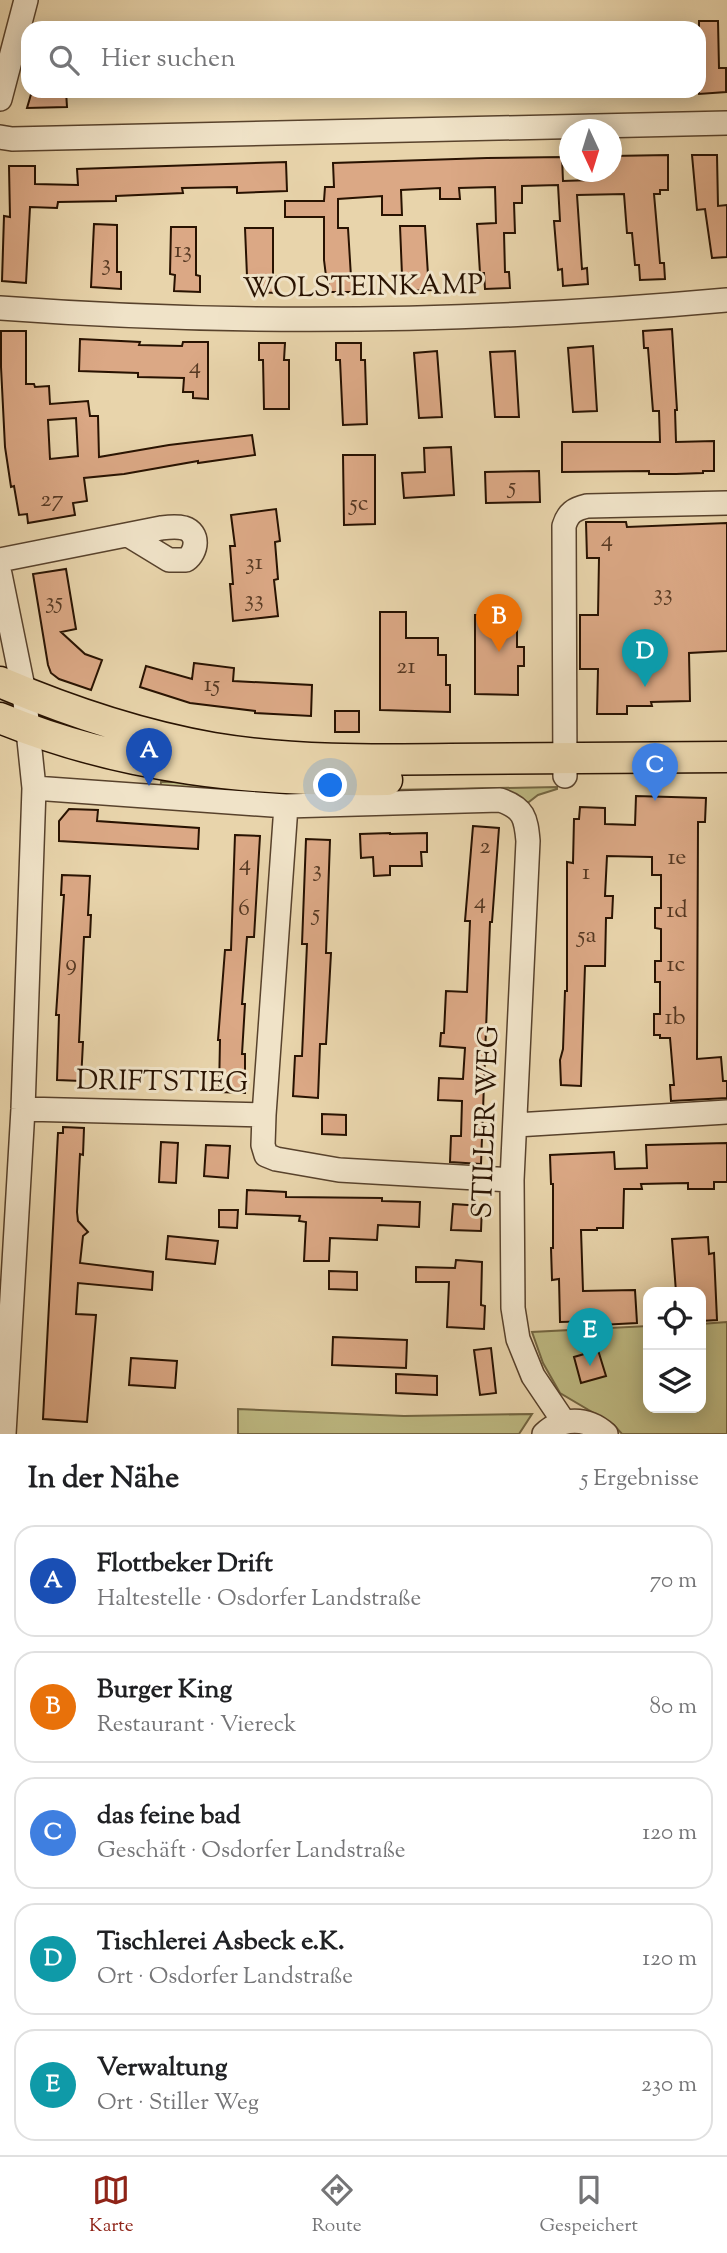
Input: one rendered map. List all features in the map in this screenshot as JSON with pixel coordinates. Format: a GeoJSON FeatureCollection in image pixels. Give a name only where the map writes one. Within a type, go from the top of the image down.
{"type":"FeatureCollection","features":[{"type":"Feature","properties":{"kind":"main road"},"geometry":{"type":"LineString","coordinates":[[12,687],[141,732],[225,749],[273,755],[727,774]]}},
{"type":"Feature","properties":{"kind":"main road"},"geometry":{"type":"LineString","coordinates":[[0,718],[107,753],[147,763],[208,773],[279,779],[358,780],[727,757]]}},
{"type":"Feature","properties":{"kind":"street"},"geometry":{"type":"LineString","coordinates":[[0,99],[26,0]]}},
{"type":"Feature","properties":{"kind":"street"},"geometry":{"type":"LineString","coordinates":[[0,137],[25,139],[727,123]]}},
{"type":"Feature","properties":{"kind":"street","name":"WOLSTEINKAMP"},"geometry":{"type":"LineString","coordinates":[[0,308],[217,319],[372,319],[555,313],[727,300]]}},
{"type":"Feature","properties":{"kind":"street"},"geometry":{"type":"LineString","coordinates":[[565,767],[564,526],[568,516],[576,509],[587,506],[727,503]]}},
{"type":"Feature","properties":{"kind":"street"},"geometry":{"type":"LineString","coordinates":[[0,560],[128,535]]}},
{"type":"Feature","properties":{"kind":"street"},"geometry":{"type":"LineString","coordinates":[[0,574],[12,687],[29,729],[34,788],[23,1109],[4,1434]]}},
{"type":"Feature","properties":{"kind":"street"},"geometry":{"type":"LineString","coordinates":[[34,788],[286,806],[264,1115]]}},
{"type":"Feature","properties":{"kind":"street","name":"STILLER WEG"},"geometry":{"type":"LineString","coordinates":[[286,806],[500,800],[512,804],[522,812],[527,823],[512,1180],[513,1308],[518,1339],[533,1376],[564,1422]]}},
{"type":"Feature","properties":{"kind":"street","name":"DRIFTSTIEG"},"geometry":{"type":"LineString","coordinates":[[23,1109],[264,1115],[263,1145],[266,1155],[276,1159],[339,1170],[512,1180]]}},
{"type":"Feature","properties":{"kind":"street"},"geometry":{"type":"LineString","coordinates":[[516,1125],[727,1112]]}},
{"type":"Feature","properties":{"kind":"street"},"geometry":{"type":"LineString","coordinates":[[544,1434],[564,1422],[578,1420],[592,1424],[606,1434]]}},
{"type":"Feature","properties":{"kind":"shaded area"},"geometry":{"type":"Polygon","coordinates":[[[161,782],[334,791],[557,789],[538,795],[525,805],[309,799],[160,791],[161,782]]]}},
{"type":"Feature","properties":{"kind":"shaded area"},"geometry":{"type":"Polygon","coordinates":[[[727,1322],[727,1434],[622,1434],[614,1425],[560,1393],[543,1363],[532,1332],[643,1326],[643,1413],[706,1413],[706,1324],[727,1322]]]}},
{"type":"Feature","properties":{"kind":"shaded area"},"geometry":{"type":"Polygon","coordinates":[[[238,1409],[404,1416],[532,1414],[519,1434],[238,1434],[238,1409]]]}},
{"type":"Feature","properties":{"kind":"building"},"geometry":{"type":"Polygon","coordinates":[[[706,21],[718,21],[719,68],[726,68],[726,92],[706,93],[706,21]]]}},
{"type":"Feature","properties":{"kind":"building"},"geometry":{"type":"Polygon","coordinates":[[[30,98],[66,98],[67,107],[27,108],[30,98]]]}},
{"type":"Feature","properties":{"kind":"building"},"geometry":{"type":"Polygon","coordinates":[[[668,155],[668,190],[660,190],[660,194],[654,194],[660,263],[664,263],[665,279],[640,280],[639,265],[635,265],[632,233],[627,233],[624,194],[577,195],[582,269],[587,268],[588,284],[563,286],[562,269],[558,270],[554,221],[560,221],[558,185],[522,186],[522,203],[514,203],[515,233],[504,233],[505,272],[509,272],[510,288],[485,289],[484,273],[480,273],[477,224],[496,223],[495,187],[459,188],[460,199],[440,199],[440,188],[401,190],[402,215],[382,215],[382,196],[338,199],[338,228],[348,228],[351,277],[355,277],[355,292],[329,292],[329,277],[326,276],[324,260],[324,217],[285,217],[285,201],[324,201],[325,187],[334,187],[333,163],[559,157],[559,182],[622,182],[622,156],[668,155]]]}},
{"type":"Feature","properties":{"kind":"building"},"geometry":{"type":"Polygon","coordinates":[[[692,155],[717,155],[718,206],[727,205],[727,257],[712,258],[705,209],[697,210],[692,155]]]}},
{"type":"Feature","properties":{"kind":"building"},"geometry":{"type":"Polygon","coordinates":[[[286,162],[287,191],[237,193],[237,187],[182,188],[183,193],[116,196],[116,201],[58,202],[57,208],[30,207],[26,283],[2,281],[4,216],[10,217],[9,166],[35,166],[35,184],[78,185],[77,169],[286,162]]]}},
{"type":"Feature","properties":{"kind":"building"},"geometry":{"type":"Polygon","coordinates":[[[94,224],[117,225],[117,272],[121,272],[121,289],[91,287],[94,224]]]}},
{"type":"Feature","properties":{"kind":"building"},"geometry":{"type":"Polygon","coordinates":[[[400,226],[425,226],[428,275],[432,275],[432,290],[407,291],[407,275],[402,275],[400,226]]]}},
{"type":"Feature","properties":{"kind":"building"},"geometry":{"type":"Polygon","coordinates":[[[171,227],[196,227],[196,275],[200,276],[200,292],[174,291],[175,275],[170,274],[171,227]]]}},
{"type":"Feature","properties":{"kind":"building"},"geometry":{"type":"Polygon","coordinates":[[[245,228],[273,228],[273,276],[278,277],[277,293],[252,292],[252,276],[247,276],[245,228]]]}},
{"type":"Feature","properties":{"kind":"building"},"geometry":{"type":"Polygon","coordinates":[[[672,329],[677,410],[676,442],[714,441],[714,471],[676,474],[649,474],[649,471],[562,472],[562,442],[660,442],[659,411],[653,411],[648,348],[644,348],[643,331],[672,329]]]}},
{"type":"Feature","properties":{"kind":"building"},"geometry":{"type":"Polygon","coordinates":[[[1,331],[26,331],[26,384],[34,384],[35,387],[49,386],[50,404],[88,401],[90,416],[98,416],[99,457],[252,435],[255,455],[84,478],[87,501],[73,503],[75,515],[28,523],[27,514],[19,515],[14,486],[11,487],[5,447],[1,331]],[[76,418],[48,420],[50,459],[78,456],[76,418]]]}},
{"type":"Feature","properties":{"kind":"building"},"geometry":{"type":"Polygon","coordinates":[[[80,339],[140,342],[139,345],[182,346],[183,342],[208,342],[208,399],[193,398],[193,392],[183,392],[184,378],[79,371],[80,339]]]}},
{"type":"Feature","properties":{"kind":"building"},"geometry":{"type":"Polygon","coordinates":[[[259,343],[285,343],[284,360],[289,360],[289,409],[264,409],[263,360],[259,360],[259,343]]]}},
{"type":"Feature","properties":{"kind":"building"},"geometry":{"type":"Polygon","coordinates":[[[336,343],[361,343],[361,360],[365,360],[367,424],[343,425],[340,360],[336,360],[336,343]]]}},
{"type":"Feature","properties":{"kind":"building"},"geometry":{"type":"Polygon","coordinates":[[[593,346],[597,411],[573,412],[568,348],[593,346]]]}},
{"type":"Feature","properties":{"kind":"building"},"geometry":{"type":"Polygon","coordinates":[[[437,351],[442,417],[419,418],[414,353],[437,351]]]}},
{"type":"Feature","properties":{"kind":"building"},"geometry":{"type":"Polygon","coordinates":[[[515,351],[519,417],[495,417],[490,352],[515,351]]]}},
{"type":"Feature","properties":{"kind":"building"},"geometry":{"type":"Polygon","coordinates":[[[451,447],[454,495],[404,498],[402,473],[425,472],[424,448],[451,447]]]}},
{"type":"Feature","properties":{"kind":"building"},"geometry":{"type":"Polygon","coordinates":[[[343,455],[375,455],[375,524],[344,525],[343,455]]]}},
{"type":"Feature","properties":{"kind":"building"},"geometry":{"type":"Polygon","coordinates":[[[539,471],[540,502],[486,503],[485,472],[539,471]]]}},
{"type":"Feature","properties":{"kind":"building"},"geometry":{"type":"Polygon","coordinates":[[[276,509],[280,541],[275,542],[278,579],[274,580],[278,616],[233,621],[230,546],[235,546],[231,515],[276,509]]]}},
{"type":"Feature","properties":{"kind":"building"},"geometry":{"type":"Polygon","coordinates":[[[586,522],[626,522],[627,527],[727,523],[727,651],[689,653],[690,701],[651,702],[652,706],[627,706],[627,714],[597,714],[598,669],[580,669],[580,615],[598,615],[599,558],[587,558],[586,522]]]}},
{"type":"Feature","properties":{"kind":"building"},"geometry":{"type":"Polygon","coordinates":[[[66,569],[76,629],[61,632],[85,654],[102,660],[91,690],[59,679],[51,673],[48,665],[33,574],[66,569]]]}},
{"type":"Feature","properties":{"kind":"building"},"geometry":{"type":"Polygon","coordinates":[[[380,612],[406,612],[406,638],[438,638],[438,655],[446,655],[446,685],[450,685],[450,712],[380,710],[380,612]]]}},
{"type":"Feature","properties":{"kind":"building"},"geometry":{"type":"Polygon","coordinates":[[[475,615],[497,615],[497,627],[517,627],[517,647],[524,647],[524,666],[518,666],[518,695],[475,694],[475,615]]]}},
{"type":"Feature","properties":{"kind":"building"},"geometry":{"type":"Polygon","coordinates":[[[194,663],[234,668],[233,681],[312,685],[311,716],[255,713],[190,703],[140,687],[146,666],[192,679],[194,663]]]}},
{"type":"Feature","properties":{"kind":"building"},"geometry":{"type":"Polygon","coordinates":[[[335,711],[359,711],[359,732],[335,732],[335,711]]]}},
{"type":"Feature","properties":{"kind":"building"},"geometry":{"type":"Polygon","coordinates":[[[636,796],[706,798],[705,822],[698,822],[697,1059],[721,1057],[723,1081],[727,1081],[727,1098],[671,1101],[670,1085],[674,1085],[670,1038],[654,1035],[654,1014],[660,1014],[660,982],[655,982],[655,961],[661,961],[661,929],[655,928],[655,908],[661,908],[661,875],[652,875],[652,857],[607,856],[605,896],[613,896],[612,918],[606,918],[605,966],[585,966],[581,1086],[561,1085],[560,1060],[567,991],[567,862],[573,863],[574,819],[579,819],[580,807],[605,808],[605,824],[635,825],[636,796]]]}},
{"type":"Feature","properties":{"kind":"building"},"geometry":{"type":"Polygon","coordinates":[[[69,809],[98,810],[97,821],[199,828],[198,849],[59,841],[59,821],[69,809]]]}},
{"type":"Feature","properties":{"kind":"building"},"geometry":{"type":"Polygon","coordinates":[[[473,826],[499,828],[490,922],[481,1164],[450,1162],[451,1136],[461,1136],[462,1101],[438,1100],[439,1078],[463,1079],[465,1048],[440,1046],[441,1033],[444,1033],[446,991],[467,992],[470,921],[465,921],[473,826]]]}},
{"type":"Feature","properties":{"kind":"building"},"geometry":{"type":"Polygon","coordinates":[[[427,833],[427,852],[421,852],[422,866],[390,866],[390,875],[374,876],[373,857],[361,858],[360,834],[427,833]]]}},
{"type":"Feature","properties":{"kind":"building"},"geometry":{"type":"Polygon","coordinates":[[[235,835],[260,836],[254,937],[247,937],[242,1004],[245,1004],[242,1054],[245,1054],[245,1093],[219,1092],[218,1040],[225,950],[231,950],[235,835]]]}},
{"type":"Feature","properties":{"kind":"building"},"geometry":{"type":"Polygon","coordinates":[[[306,839],[330,840],[326,953],[331,953],[326,1044],[320,1044],[318,1098],[293,1096],[295,1056],[302,1056],[307,944],[302,944],[306,839]]]}},
{"type":"Feature","properties":{"kind":"building"},"geometry":{"type":"Polygon","coordinates":[[[62,875],[90,876],[90,937],[84,937],[79,1042],[83,1042],[81,1081],[57,1080],[59,1015],[56,1015],[64,895],[61,895],[62,875]]]}},
{"type":"Feature","properties":{"kind":"building"},"geometry":{"type":"Polygon","coordinates":[[[322,1114],[346,1115],[346,1135],[322,1134],[322,1114]]]}},
{"type":"Feature","properties":{"kind":"building"},"geometry":{"type":"Polygon","coordinates":[[[63,1127],[84,1128],[77,1212],[78,1221],[88,1232],[83,1236],[80,1263],[153,1272],[152,1290],[78,1283],[76,1314],[96,1315],[87,1422],[43,1419],[58,1133],[63,1133],[63,1127]]]}},
{"type":"Feature","properties":{"kind":"building"},"geometry":{"type":"Polygon","coordinates":[[[161,1142],[178,1143],[176,1183],[159,1182],[161,1142]]]}},
{"type":"Feature","properties":{"kind":"building"},"geometry":{"type":"Polygon","coordinates":[[[727,1143],[727,1182],[714,1182],[714,1189],[688,1189],[688,1183],[641,1184],[642,1189],[624,1189],[623,1228],[581,1230],[583,1291],[635,1290],[637,1323],[600,1325],[600,1321],[560,1322],[559,1279],[552,1280],[553,1184],[550,1155],[614,1152],[615,1169],[647,1168],[646,1145],[727,1143]]]}},
{"type":"Feature","properties":{"kind":"building"},"geometry":{"type":"Polygon","coordinates":[[[206,1145],[230,1146],[228,1178],[204,1176],[206,1145]]]}},
{"type":"Feature","properties":{"kind":"building"},"geometry":{"type":"Polygon","coordinates":[[[247,1190],[286,1192],[286,1197],[382,1198],[382,1201],[420,1202],[419,1227],[378,1225],[377,1240],[330,1238],[329,1261],[304,1261],[306,1222],[299,1221],[300,1216],[246,1214],[247,1190]]]}},
{"type":"Feature","properties":{"kind":"building"},"geometry":{"type":"Polygon","coordinates":[[[453,1204],[482,1206],[481,1231],[451,1230],[453,1204]]]}},
{"type":"Feature","properties":{"kind":"building"},"geometry":{"type":"Polygon","coordinates":[[[219,1210],[238,1210],[237,1228],[219,1227],[219,1210]]]}},
{"type":"Feature","properties":{"kind":"building"},"geometry":{"type":"Polygon","coordinates":[[[168,1236],[218,1241],[215,1264],[166,1259],[168,1236]]]}},
{"type":"Feature","properties":{"kind":"building"},"geometry":{"type":"Polygon","coordinates":[[[708,1237],[709,1254],[714,1253],[717,1320],[706,1321],[706,1287],[676,1287],[672,1239],[708,1237]]]}},
{"type":"Feature","properties":{"kind":"building"},"geometry":{"type":"Polygon","coordinates":[[[456,1260],[482,1262],[481,1305],[485,1306],[484,1329],[447,1327],[449,1282],[416,1282],[416,1267],[455,1268],[456,1260]]]}},
{"type":"Feature","properties":{"kind":"building"},"geometry":{"type":"Polygon","coordinates":[[[329,1271],[357,1272],[357,1290],[329,1289],[329,1271]]]}},
{"type":"Feature","properties":{"kind":"building"},"geometry":{"type":"Polygon","coordinates":[[[333,1337],[407,1340],[406,1368],[332,1365],[333,1337]]]}},
{"type":"Feature","properties":{"kind":"building"},"geometry":{"type":"Polygon","coordinates":[[[491,1348],[496,1393],[480,1395],[474,1350],[491,1348]]]}},
{"type":"Feature","properties":{"kind":"building"},"geometry":{"type":"Polygon","coordinates":[[[598,1350],[606,1376],[581,1383],[574,1357],[598,1350]]]}},
{"type":"Feature","properties":{"kind":"building"},"geometry":{"type":"Polygon","coordinates":[[[131,1358],[177,1361],[175,1388],[129,1385],[131,1358]]]}},
{"type":"Feature","properties":{"kind":"building"},"geometry":{"type":"Polygon","coordinates":[[[396,1374],[437,1376],[437,1395],[396,1393],[396,1374]]]}},
{"type":"Feature","properties":{"kind":"place","name":"Burger King"},"geometry":{"type":"Point","coordinates":[499,652]}},
{"type":"Feature","properties":{"kind":"place","name":"Tischlerei Asbeck e.K."},"geometry":{"type":"Point","coordinates":[645,687]}},
{"type":"Feature","properties":{"kind":"place","name":"Flottbeker Drift"},"geometry":{"type":"Point","coordinates":[149,786]}},
{"type":"Feature","properties":{"kind":"place","name":"das feine bad"},"geometry":{"type":"Point","coordinates":[655,801]}},
{"type":"Feature","properties":{"kind":"place","name":"Verwaltung"},"geometry":{"type":"Point","coordinates":[590,1366]}}]}
